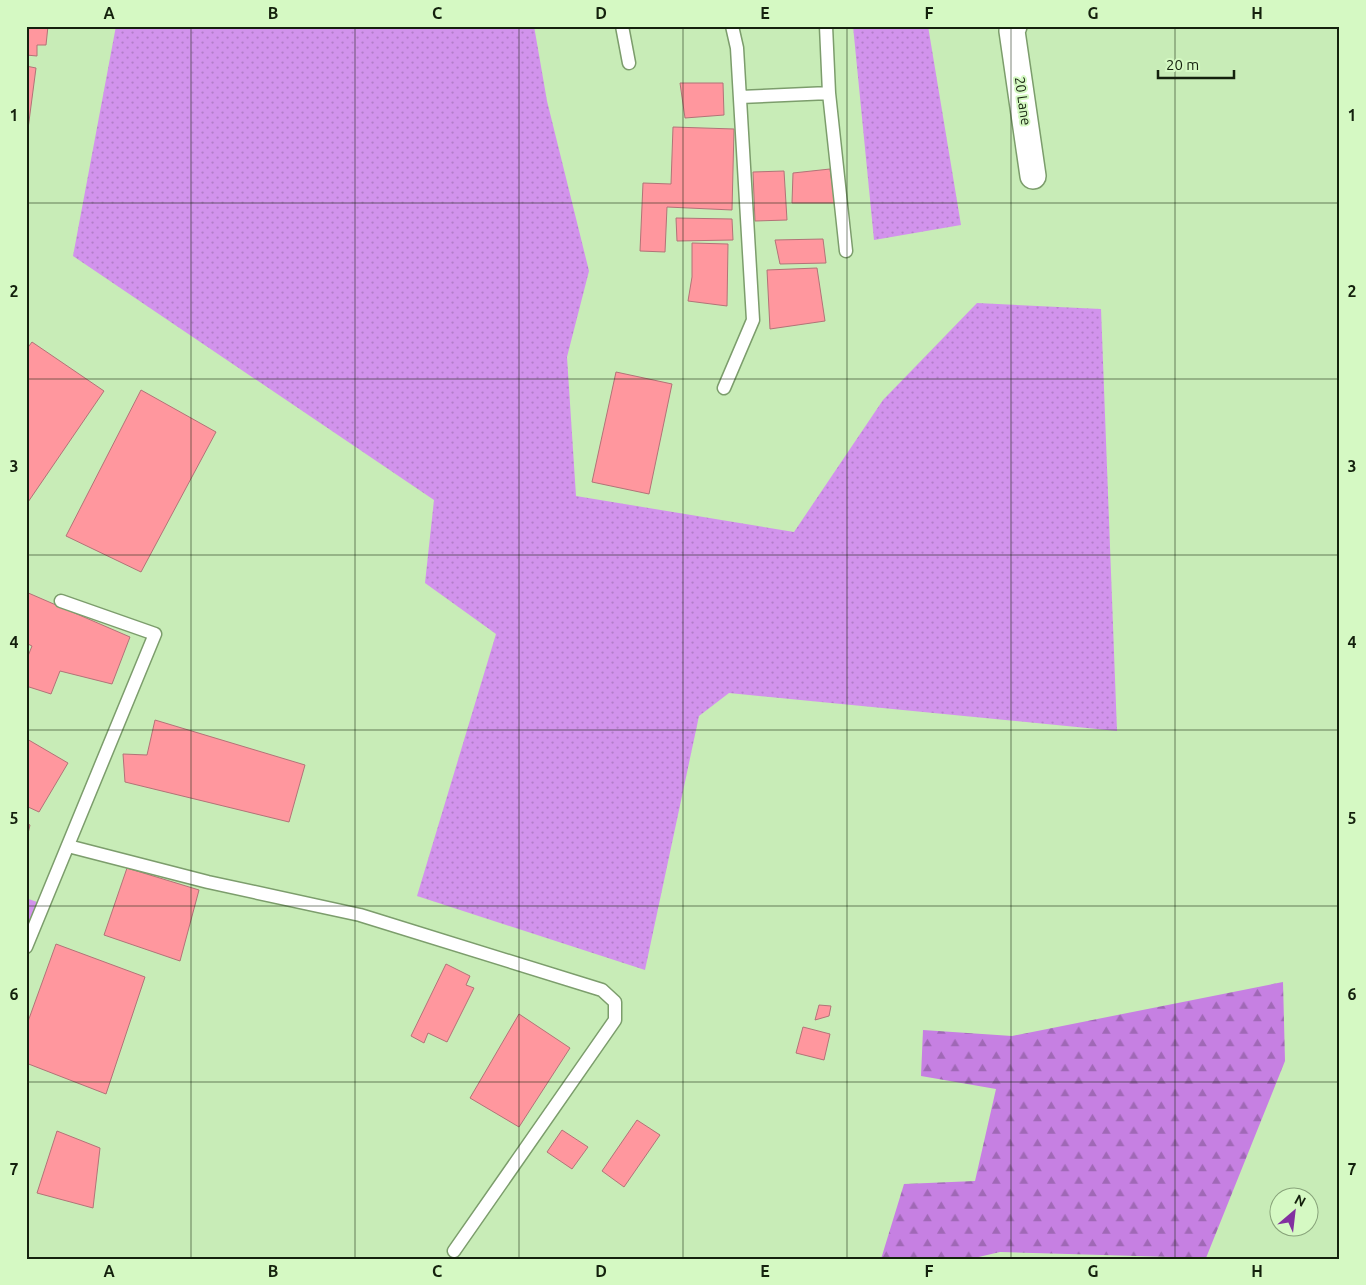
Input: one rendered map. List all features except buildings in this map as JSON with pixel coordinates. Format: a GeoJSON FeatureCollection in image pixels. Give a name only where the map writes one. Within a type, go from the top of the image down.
{"type":"FeatureCollection","features":[{"type":"Feature","properties":{"kind":"street","name":"20 Lane"},"geometry":{"type":"LineString","coordinates":[[1014,26],[1012,31],[1033,176]]}},
{"type":"Feature","properties":{"kind":"lane"},"geometry":{"type":"LineString","coordinates":[[622,26],[629,63]]}},
{"type":"Feature","properties":{"kind":"lane"},"geometry":{"type":"LineString","coordinates":[[724,388],[753,320],[737,48],[732,26]]}},
{"type":"Feature","properties":{"kind":"lane"},"geometry":{"type":"LineString","coordinates":[[826,26],[829,92],[846,251]]}},
{"type":"Feature","properties":{"kind":"lane"},"geometry":{"type":"LineString","coordinates":[[740,97],[829,92]]}},
{"type":"Feature","properties":{"kind":"lane"},"geometry":{"type":"LineString","coordinates":[[26,947],[32,918],[68,846],[155,634],[61,601]]}},
{"type":"Feature","properties":{"kind":"lane"},"geometry":{"type":"LineString","coordinates":[[68,846],[208,882],[360,915],[602,990],[615,1002],[615,1020],[454,1251]]}},
{"type":"Feature","properties":{"kind":"shaded area"},"geometry":{"type":"Polygon","coordinates":[[[116,26],[534,26],[547,101],[589,271],[567,357],[576,496],[794,532],[883,400],[977,303],[1101,309],[1117,731],[729,693],[699,716],[645,970],[417,896],[496,634],[425,583],[434,500],[73,256],[116,26]]]}},
{"type":"Feature","properties":{"kind":"shaded area"},"geometry":{"type":"Polygon","coordinates":[[[853,26],[928,26],[961,225],[874,240],[853,26]]]}},
{"type":"Feature","properties":{"kind":"shaded area"},"geometry":{"type":"Polygon","coordinates":[[[26,898],[37,902],[27,931],[26,931],[26,898]]]}},
{"type":"Feature","properties":{"kind":"green space"},"geometry":{"type":"Polygon","coordinates":[[[1283,982],[1285,1061],[1206,1258],[1000,1252],[970,1259],[881,1259],[904,1184],[975,1181],[996,1089],[921,1076],[923,1030],[1012,1036],[1283,982]]]}}]}
